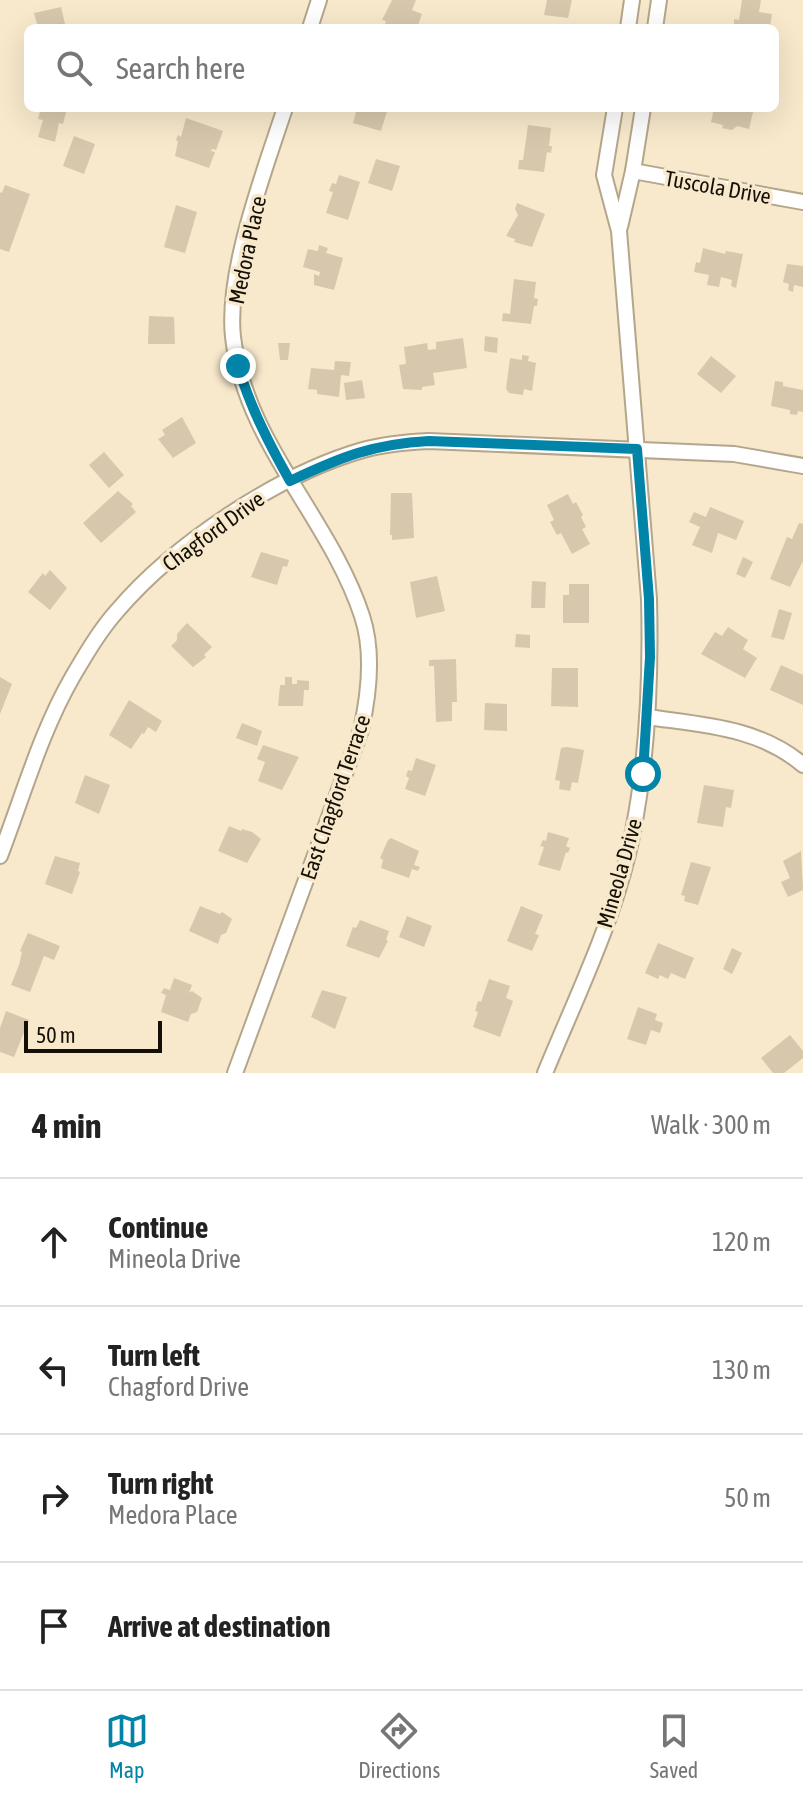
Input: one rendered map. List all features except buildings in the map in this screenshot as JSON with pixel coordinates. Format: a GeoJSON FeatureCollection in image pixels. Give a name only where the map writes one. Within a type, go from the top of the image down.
{"type":"FeatureCollection","features":[{"type":"Feature","properties":{"kind":"street"},"geometry":{"type":"LineString","coordinates":[[311,24],[319,0]]}},
{"type":"Feature","properties":{"kind":"street"},"geometry":{"type":"LineString","coordinates":[[629,24],[632,0]]}},
{"type":"Feature","properties":{"kind":"street"},"geometry":{"type":"LineString","coordinates":[[656,24],[659,0]]}},
{"type":"Feature","properties":{"kind":"street","name":"Medora Place"},"geometry":{"type":"LineString","coordinates":[[284,112],[237,273],[233,335],[245,390],[290,481]]}},
{"type":"Feature","properties":{"kind":"street","name":"Mineola Drive"},"geometry":{"type":"LineString","coordinates":[[545,1073],[598,945],[626,861],[643,774],[650,657],[649,599],[619,231],[604,175],[614,112]]}},
{"type":"Feature","properties":{"kind":"street","name":"Mineola Drive"},"geometry":{"type":"LineString","coordinates":[[619,231],[642,112]]}},
{"type":"Feature","properties":{"kind":"street","name":"Tuscola Drive"},"geometry":{"type":"LineString","coordinates":[[633,171],[803,202]]}},
{"type":"Feature","properties":{"kind":"street","name":"Chagford Drive"},"geometry":{"type":"LineString","coordinates":[[0,856],[52,719],[72,678],[118,610],[202,535],[267,491],[341,457],[397,443],[429,441],[734,454],[803,466]]}},
{"type":"Feature","properties":{"kind":"street","name":"East Chagford Terrace"},"geometry":{"type":"LineString","coordinates":[[235,1073],[341,789],[367,705],[368,649],[363,618],[335,555],[290,481]]}},
{"type":"Feature","properties":{"kind":"street"},"geometry":{"type":"LineString","coordinates":[[647,717],[730,729],[776,746],[803,765]]}},
{"type":"Feature","properties":{"kind":"route"},"geometry":{"type":"LineString","coordinates":[[238,366],[265,435],[290,481],[341,457],[397,443],[429,441],[637,449],[649,599],[650,657],[643,774]]}}]}
